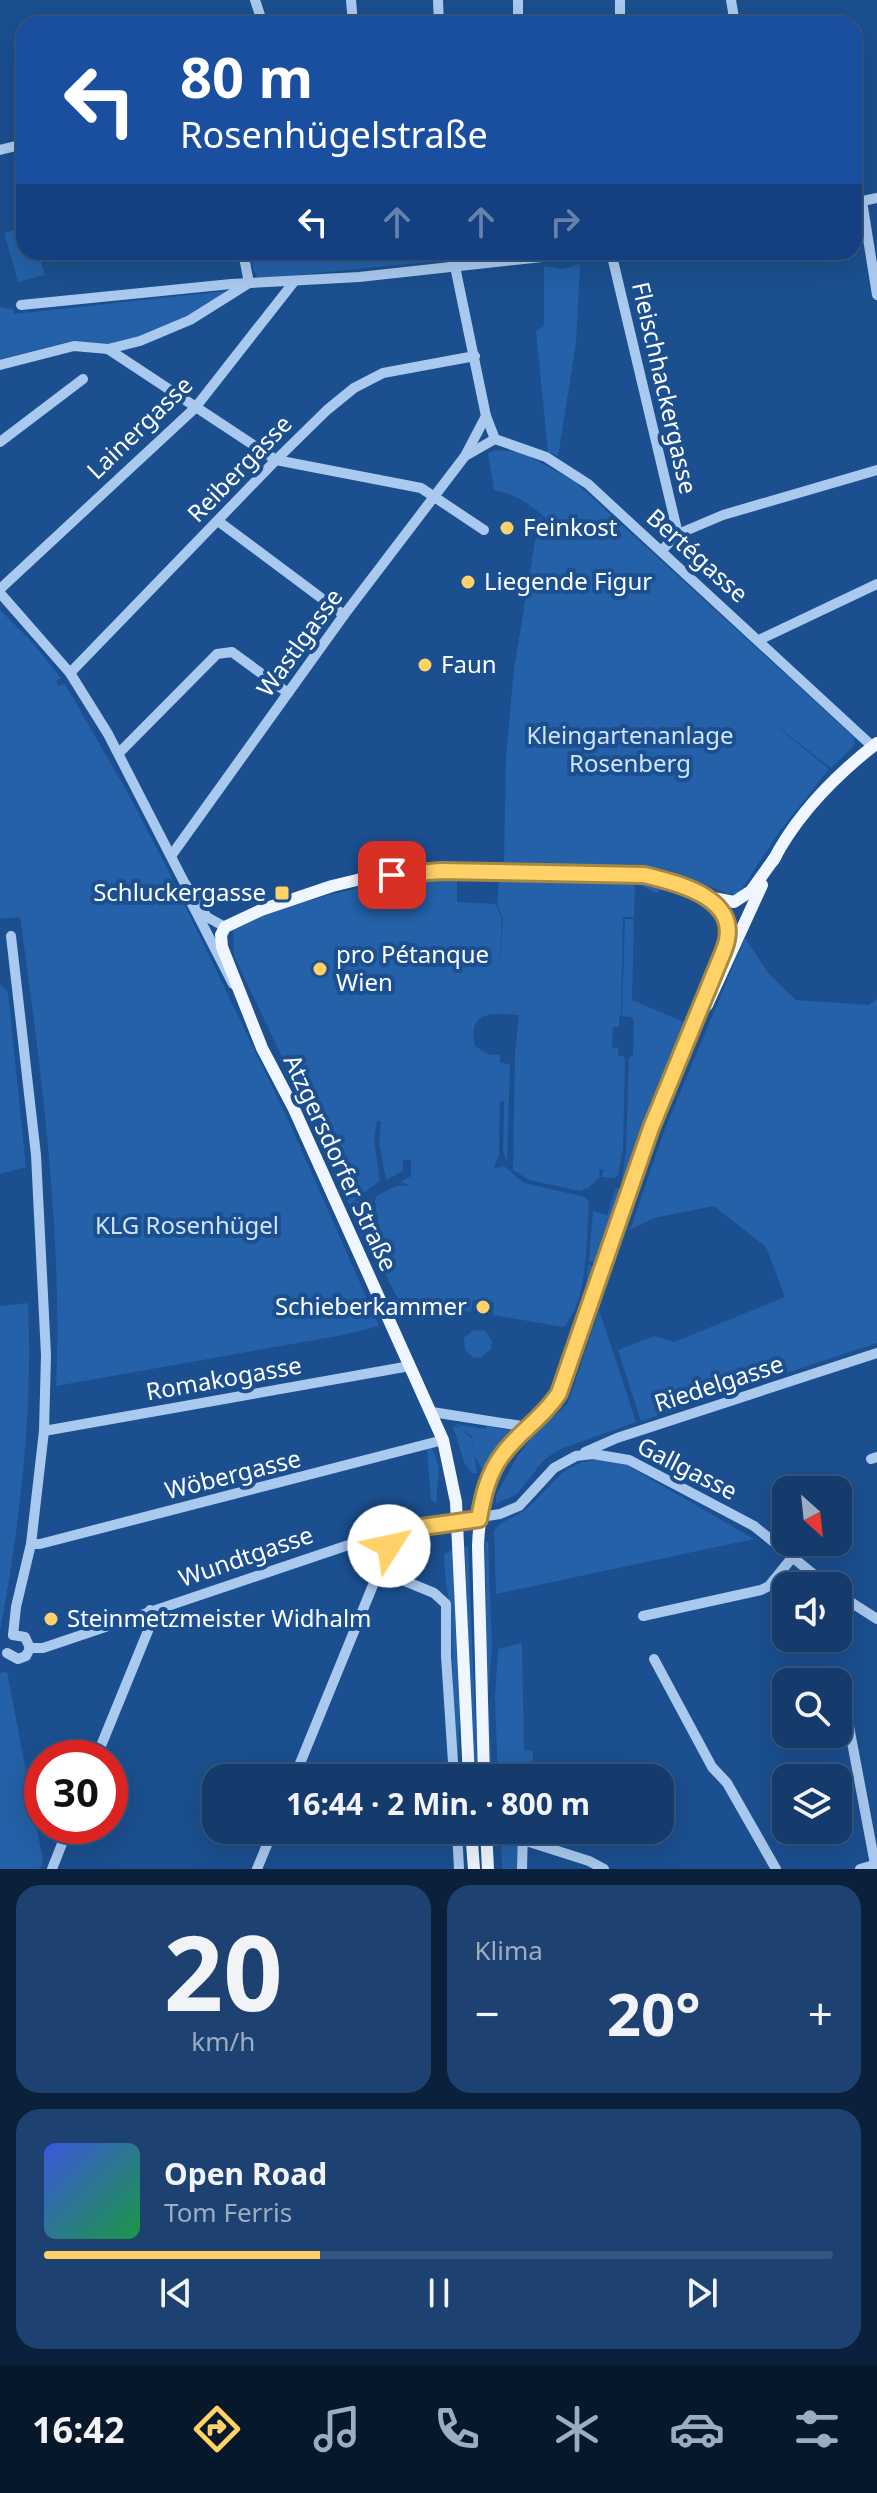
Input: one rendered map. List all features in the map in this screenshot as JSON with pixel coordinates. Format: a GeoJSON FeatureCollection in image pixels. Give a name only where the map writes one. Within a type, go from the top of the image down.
{"type":"FeatureCollection","features":[{"type":"Feature","properties":{"kind":"main road"},"geometry":{"type":"LineString","coordinates":[[225,927],[261,910],[332,886],[424,871],[631,874],[677,883],[708,897],[734,902],[742,899],[815,800],[875,744]]}},
{"type":"Feature","properties":{"kind":"main road"},"geometry":{"type":"LineString","coordinates":[[700,1012],[707,1005],[776,856]]}},
{"type":"Feature","properties":{"kind":"main road"},"geometry":{"type":"LineString","coordinates":[[484,1764],[479,1519],[487,1483],[502,1454],[551,1406],[567,1374],[651,1128],[729,939],[726,920],[708,897]]}},
{"type":"Feature","properties":{"kind":"main road","name":"Atzgersdorfer Straße"},"geometry":{"type":"LineString","coordinates":[[225,927],[221,935],[222,947],[237,988],[443,1440],[453,1481],[457,1523],[468,1764]]}},
{"type":"Feature","properties":{"kind":"main road"},"geometry":{"type":"LineString","coordinates":[[472,1844],[474,1869]]}},
{"type":"Feature","properties":{"kind":"main road"},"geometry":{"type":"LineString","coordinates":[[487,1844],[488,1869]]}},
{"type":"Feature","properties":{"kind":"street"},"geometry":{"type":"LineString","coordinates":[[862,222],[877,295]]}},
{"type":"Feature","properties":{"kind":"street"},"geometry":{"type":"LineString","coordinates":[[245,260],[249,283]]}},
{"type":"Feature","properties":{"kind":"street"},"geometry":{"type":"LineString","coordinates":[[454,260],[486,416],[495,439]]}},
{"type":"Feature","properties":{"kind":"street"},"geometry":{"type":"LineString","coordinates":[[21,305],[249,283],[293,283],[519,260]]}},
{"type":"Feature","properties":{"kind":"street","name":"Fleischhackergasse"},"geometry":{"type":"LineString","coordinates":[[613,260],[678,534]]}},
{"type":"Feature","properties":{"kind":"street"},"geometry":{"type":"LineString","coordinates":[[0,365],[74,346],[108,349],[140,341],[190,320],[249,283]]}},
{"type":"Feature","properties":{"kind":"street","name":"Lainergasse"},"geometry":{"type":"LineString","coordinates":[[0,591],[195,408],[293,283]]}},
{"type":"Feature","properties":{"kind":"street"},"geometry":{"type":"LineString","coordinates":[[108,349],[276,460],[421,488],[484,530]]}},
{"type":"Feature","properties":{"kind":"street","name":"Reibergasse"},"geometry":{"type":"LineString","coordinates":[[70,673],[276,460],[354,388],[383,373],[475,356]]}},
{"type":"Feature","properties":{"kind":"street"},"geometry":{"type":"LineString","coordinates":[[0,442],[83,379]]}},
{"type":"Feature","properties":{"kind":"street","name":"Wastlgasse"},"geometry":{"type":"LineString","coordinates":[[171,856],[344,615],[465,456],[486,416]]}},
{"type":"Feature","properties":{"kind":"street","name":"Wastlgasse"},"geometry":{"type":"LineString","coordinates":[[465,456],[495,439]]}},
{"type":"Feature","properties":{"kind":"street","name":"Bertégasse"},"geometry":{"type":"LineString","coordinates":[[495,439],[528,449],[566,468],[875,744]]}},
{"type":"Feature","properties":{"kind":"street"},"geometry":{"type":"LineString","coordinates":[[661,551],[678,534],[723,515],[877,470]]}},
{"type":"Feature","properties":{"kind":"street"},"geometry":{"type":"LineString","coordinates":[[218,521],[344,615]]}},
{"type":"Feature","properties":{"kind":"street"},"geometry":{"type":"LineString","coordinates":[[759,640],[877,584]]}},
{"type":"Feature","properties":{"kind":"street","name":"Atzgersdorfer Straße"},"geometry":{"type":"LineString","coordinates":[[0,591],[70,673],[119,753],[184,882],[207,917],[225,927]]}},
{"type":"Feature","properties":{"kind":"street"},"geometry":{"type":"LineString","coordinates":[[119,753],[217,654],[232,652],[288,693]]}},
{"type":"Feature","properties":{"kind":"street","name":"Atzgersdorfer Straße"},"geometry":{"type":"LineString","coordinates":[[184,882],[208,938],[229,980],[237,988]]}},
{"type":"Feature","properties":{"kind":"street"},"geometry":{"type":"LineString","coordinates":[[11,936],[37,1164],[46,1355],[44,1431],[31,1544],[16,1607],[13,1635],[6,1641],[3,1655],[18,1659],[26,1656],[30,1648],[25,1637],[13,1635]]}},
{"type":"Feature","properties":{"kind":"street","name":"Riedelgasse"},"geometry":{"type":"LineString","coordinates":[[576,1456],[617,1438],[877,1353]]}},
{"type":"Feature","properties":{"kind":"street","name":"Romakogasse"},"geometry":{"type":"LineString","coordinates":[[44,1431],[410,1366]]}},
{"type":"Feature","properties":{"kind":"street"},"geometry":{"type":"LineString","coordinates":[[432,1412],[528,1427]]}},
{"type":"Feature","properties":{"kind":"street"},"geometry":{"type":"LineString","coordinates":[[617,1438],[629,1460]]}},
{"type":"Feature","properties":{"kind":"street","name":"Wöbergasse"},"geometry":{"type":"LineString","coordinates":[[31,1544],[443,1440]]}},
{"type":"Feature","properties":{"kind":"street","name":"Gallgasse"},"geometry":{"type":"LineString","coordinates":[[576,1456],[604,1454],[629,1460],[754,1526],[809,1572]]}},
{"type":"Feature","properties":{"kind":"street"},"geometry":{"type":"LineString","coordinates":[[479,1519],[519,1506],[554,1468],[576,1456]]}},
{"type":"Feature","properties":{"kind":"street","name":"Wundtgasse"},"geometry":{"type":"LineString","coordinates":[[30,1648],[43,1648],[387,1532],[479,1519]]}},
{"type":"Feature","properties":{"kind":"street"},"geometry":{"type":"LineString","coordinates":[[300,1764],[389,1546],[387,1532]]}},
{"type":"Feature","properties":{"kind":"street"},"geometry":{"type":"LineString","coordinates":[[643,1616],[761,1590],[769,1586],[791,1559]]}},
{"type":"Feature","properties":{"kind":"street"},"geometry":{"type":"LineString","coordinates":[[378,1570],[441,1597],[447,1607],[446,1656],[453,1764]]}},
{"type":"Feature","properties":{"kind":"street"},"geometry":{"type":"LineString","coordinates":[[852,1603],[877,1619]]}},
{"type":"Feature","properties":{"kind":"street"},"geometry":{"type":"LineString","coordinates":[[103,1740],[152,1621],[150,1610]]}},
{"type":"Feature","properties":{"kind":"street"},"geometry":{"type":"LineString","coordinates":[[654,1659],[712,1767],[727,1783],[776,1869]]}},
{"type":"Feature","properties":{"kind":"street"},"geometry":{"type":"LineString","coordinates":[[852,1741],[876,1864],[860,1869]]}},
{"type":"Feature","properties":{"kind":"street"},"geometry":{"type":"LineString","coordinates":[[52,1869],[62,1844]]}},
{"type":"Feature","properties":{"kind":"street"},"geometry":{"type":"LineString","coordinates":[[261,1868],[269,1844]]}},
{"type":"Feature","properties":{"kind":"street"},"geometry":{"type":"LineString","coordinates":[[458,1844],[459,1869]]}},
{"type":"Feature","properties":{"kind":"street"},"geometry":{"type":"LineString","coordinates":[[522,1869],[523,1844]]}},
{"type":"Feature","properties":{"kind":"street"},"geometry":{"type":"LineString","coordinates":[[546,1844],[604,1869]]}},
{"type":"Feature","properties":{"kind":"green space"},"geometry":{"type":"Polygon","coordinates":[[[16,229],[16,260],[40,260],[45,275],[18,282],[4,233],[16,229]]]}},
{"type":"Feature","properties":{"kind":"green space"},"geometry":{"type":"Polygon","coordinates":[[[252,260],[447,260],[259,279],[252,260]]]}},
{"type":"Feature","properties":{"kind":"green space"},"geometry":{"type":"Polygon","coordinates":[[[580,264],[576,343],[558,456],[548,452],[536,331],[544,326],[544,266],[563,269],[580,264]]]}},
{"type":"Feature","properties":{"kind":"green space"},"geometry":{"type":"Polygon","coordinates":[[[236,290],[189,317],[141,338],[111,344],[68,342],[0,359],[0,307],[13,309],[14,314],[236,290]]]}},
{"type":"Feature","properties":{"kind":"green space","name":"Kleingartenanlage Rosenberg"},"geometry":{"type":"Polygon","coordinates":[[[496,450],[523,453],[574,481],[855,738],[854,746],[831,768],[764,716],[829,769],[780,831],[739,893],[729,894],[670,871],[647,867],[504,862],[506,756],[514,669],[539,517],[553,524],[519,499],[494,490],[488,453],[496,450]]]}},
{"type":"Feature","properties":{"kind":"green space","name":"KLG Rosenhügel"},"geometry":{"type":"Polygon","coordinates":[[[0,610],[61,678],[56,681],[58,686],[65,684],[130,797],[291,1126],[379,1326],[56,1386],[53,1211],[35,1033],[20,917],[0,919],[0,610]]]}},
{"type":"Feature","properties":{"kind":"green space"},"geometry":{"type":"Polygon","coordinates":[[[461,877],[457,881],[457,902],[496,904],[502,919],[500,973],[503,918],[497,904],[499,881],[469,878],[634,882],[666,887],[656,893],[635,883],[634,917],[623,917],[621,1016],[619,1027],[613,1027],[612,1047],[618,1048],[618,1055],[625,1060],[623,1148],[618,1175],[614,1178],[601,1177],[604,1170],[599,1169],[600,1177],[580,1191],[529,1180],[513,1170],[515,1053],[519,1015],[484,1016],[475,1026],[475,1046],[490,1055],[500,1055],[500,1063],[510,1064],[507,1162],[503,1151],[504,1101],[500,1101],[499,1156],[493,1169],[504,1166],[524,1183],[585,1197],[589,1202],[582,1286],[578,1302],[563,1327],[493,1315],[494,1302],[473,1300],[471,1312],[400,1303],[386,1276],[375,1201],[376,1196],[396,1186],[410,1185],[400,1182],[411,1176],[411,1160],[403,1160],[403,1171],[386,1180],[379,1142],[381,1121],[377,1121],[374,1140],[380,1181],[353,1201],[366,1201],[372,1209],[380,1275],[314,1124],[234,956],[233,926],[344,891],[400,881],[461,877]]]}},
{"type":"Feature","properties":{"kind":"green space"},"geometry":{"type":"Polygon","coordinates":[[[625,919],[634,919],[632,1000],[684,1022],[624,1182],[629,1059],[633,1055],[634,1020],[622,1016],[625,919]]]}},
{"type":"Feature","properties":{"kind":"green space"},"geometry":{"type":"Polygon","coordinates":[[[745,938],[769,974],[796,1000],[868,1005],[877,999],[877,1343],[641,1421],[618,1350],[654,1336],[674,1342],[785,1297],[766,1247],[714,1206],[654,1218],[630,1230],[664,1131],[745,938]]]}},
{"type":"Feature","properties":{"kind":"green space"},"geometry":{"type":"Polygon","coordinates":[[[0,984],[8,992],[26,1167],[0,1174],[0,984]]]}},
{"type":"Feature","properties":{"kind":"green space"},"geometry":{"type":"Polygon","coordinates":[[[616,1188],[622,1190],[573,1332],[586,1292],[588,1264],[593,1266],[594,1263],[589,1261],[593,1211],[607,1215],[616,1188]]]}},
{"type":"Feature","properties":{"kind":"green space"},"geometry":{"type":"Polygon","coordinates":[[[28,1303],[27,1427],[14,1550],[0,1631],[0,1306],[28,1303]]]}},
{"type":"Feature","properties":{"kind":"green space"},"geometry":{"type":"Polygon","coordinates":[[[599,1310],[636,1422],[558,1450],[544,1460],[517,1494],[496,1504],[496,1495],[517,1457],[531,1438],[568,1403],[599,1310]]]}},
{"type":"Feature","properties":{"kind":"green space"},"geometry":{"type":"Polygon","coordinates":[[[473,1330],[485,1331],[492,1341],[491,1349],[482,1357],[474,1358],[465,1350],[464,1338],[473,1330]]]}},
{"type":"Feature","properties":{"kind":"green space"},"geometry":{"type":"Polygon","coordinates":[[[455,1424],[512,1431],[482,1469],[474,1455],[472,1436],[455,1424]]]}},
{"type":"Feature","properties":{"kind":"green space"},"geometry":{"type":"Polygon","coordinates":[[[453,1426],[461,1428],[472,1439],[477,1473],[472,1473],[464,1462],[453,1426]]]}},
{"type":"Feature","properties":{"kind":"green space"},"geometry":{"type":"Polygon","coordinates":[[[432,1448],[439,1471],[437,1504],[431,1500],[427,1449],[432,1448]]]}},
{"type":"Feature","properties":{"kind":"green space"},"geometry":{"type":"Polygon","coordinates":[[[618,1460],[754,1539],[496,1594],[494,1531],[497,1527],[525,1510],[566,1470],[587,1461],[618,1460]]]}},
{"type":"Feature","properties":{"kind":"green space"},"geometry":{"type":"Polygon","coordinates":[[[488,1542],[492,1645],[488,1696],[491,1764],[488,1764],[485,1543],[488,1542]]]}},
{"type":"Feature","properties":{"kind":"green space"},"geometry":{"type":"Polygon","coordinates":[[[468,1546],[477,1764],[473,1764],[465,1547],[468,1546]]]}},
{"type":"Feature","properties":{"kind":"green space"},"geometry":{"type":"Polygon","coordinates":[[[456,1548],[460,1706],[458,1759],[451,1609],[444,1554],[456,1548]]]}},
{"type":"Feature","properties":{"kind":"green space"},"geometry":{"type":"Polygon","coordinates":[[[522,1643],[524,1750],[533,1751],[533,1764],[497,1764],[495,1698],[498,1649],[522,1643]]]}},
{"type":"Feature","properties":{"kind":"green space"},"geometry":{"type":"Polygon","coordinates":[[[7,1672],[24,1761],[24,1844],[40,1844],[43,1861],[40,1869],[0,1869],[0,1673],[7,1672]]]}},
{"type":"Feature","properties":{"kind":"green space"},"geometry":{"type":"Polygon","coordinates":[[[501,1844],[521,1844],[521,1869],[502,1869],[501,1844]]]}},
{"type":"Feature","properties":{"kind":"place","name":"Feinkost"},"geometry":{"type":"Point","coordinates":[507,528]}},
{"type":"Feature","properties":{"kind":"place","name":"Liegende Figur"},"geometry":{"type":"Point","coordinates":[468,582]}},
{"type":"Feature","properties":{"kind":"place","name":"Faun"},"geometry":{"type":"Point","coordinates":[425,665]}},
{"type":"Feature","properties":{"kind":"place","name":"Schluckergasse"},"geometry":{"type":"Point","coordinates":[282,893]}},
{"type":"Feature","properties":{"kind":"place","name":"pro Pétanque Wien"},"geometry":{"type":"Point","coordinates":[320,969]}},
{"type":"Feature","properties":{"kind":"place","name":"Schieberkammer"},"geometry":{"type":"Point","coordinates":[483,1307]}},
{"type":"Feature","properties":{"kind":"place","name":"Steinmetzmeister Widhalm"},"geometry":{"type":"Point","coordinates":[51,1619]}},
{"type":"Feature","properties":{"kind":"route"},"geometry":{"type":"LineString","coordinates":[[389,1546],[387,1532],[479,1519],[487,1483],[502,1454],[551,1406],[559,1393],[651,1128],[729,939],[726,920],[708,897],[677,883],[644,875],[441,871],[392,875]]}}]}
